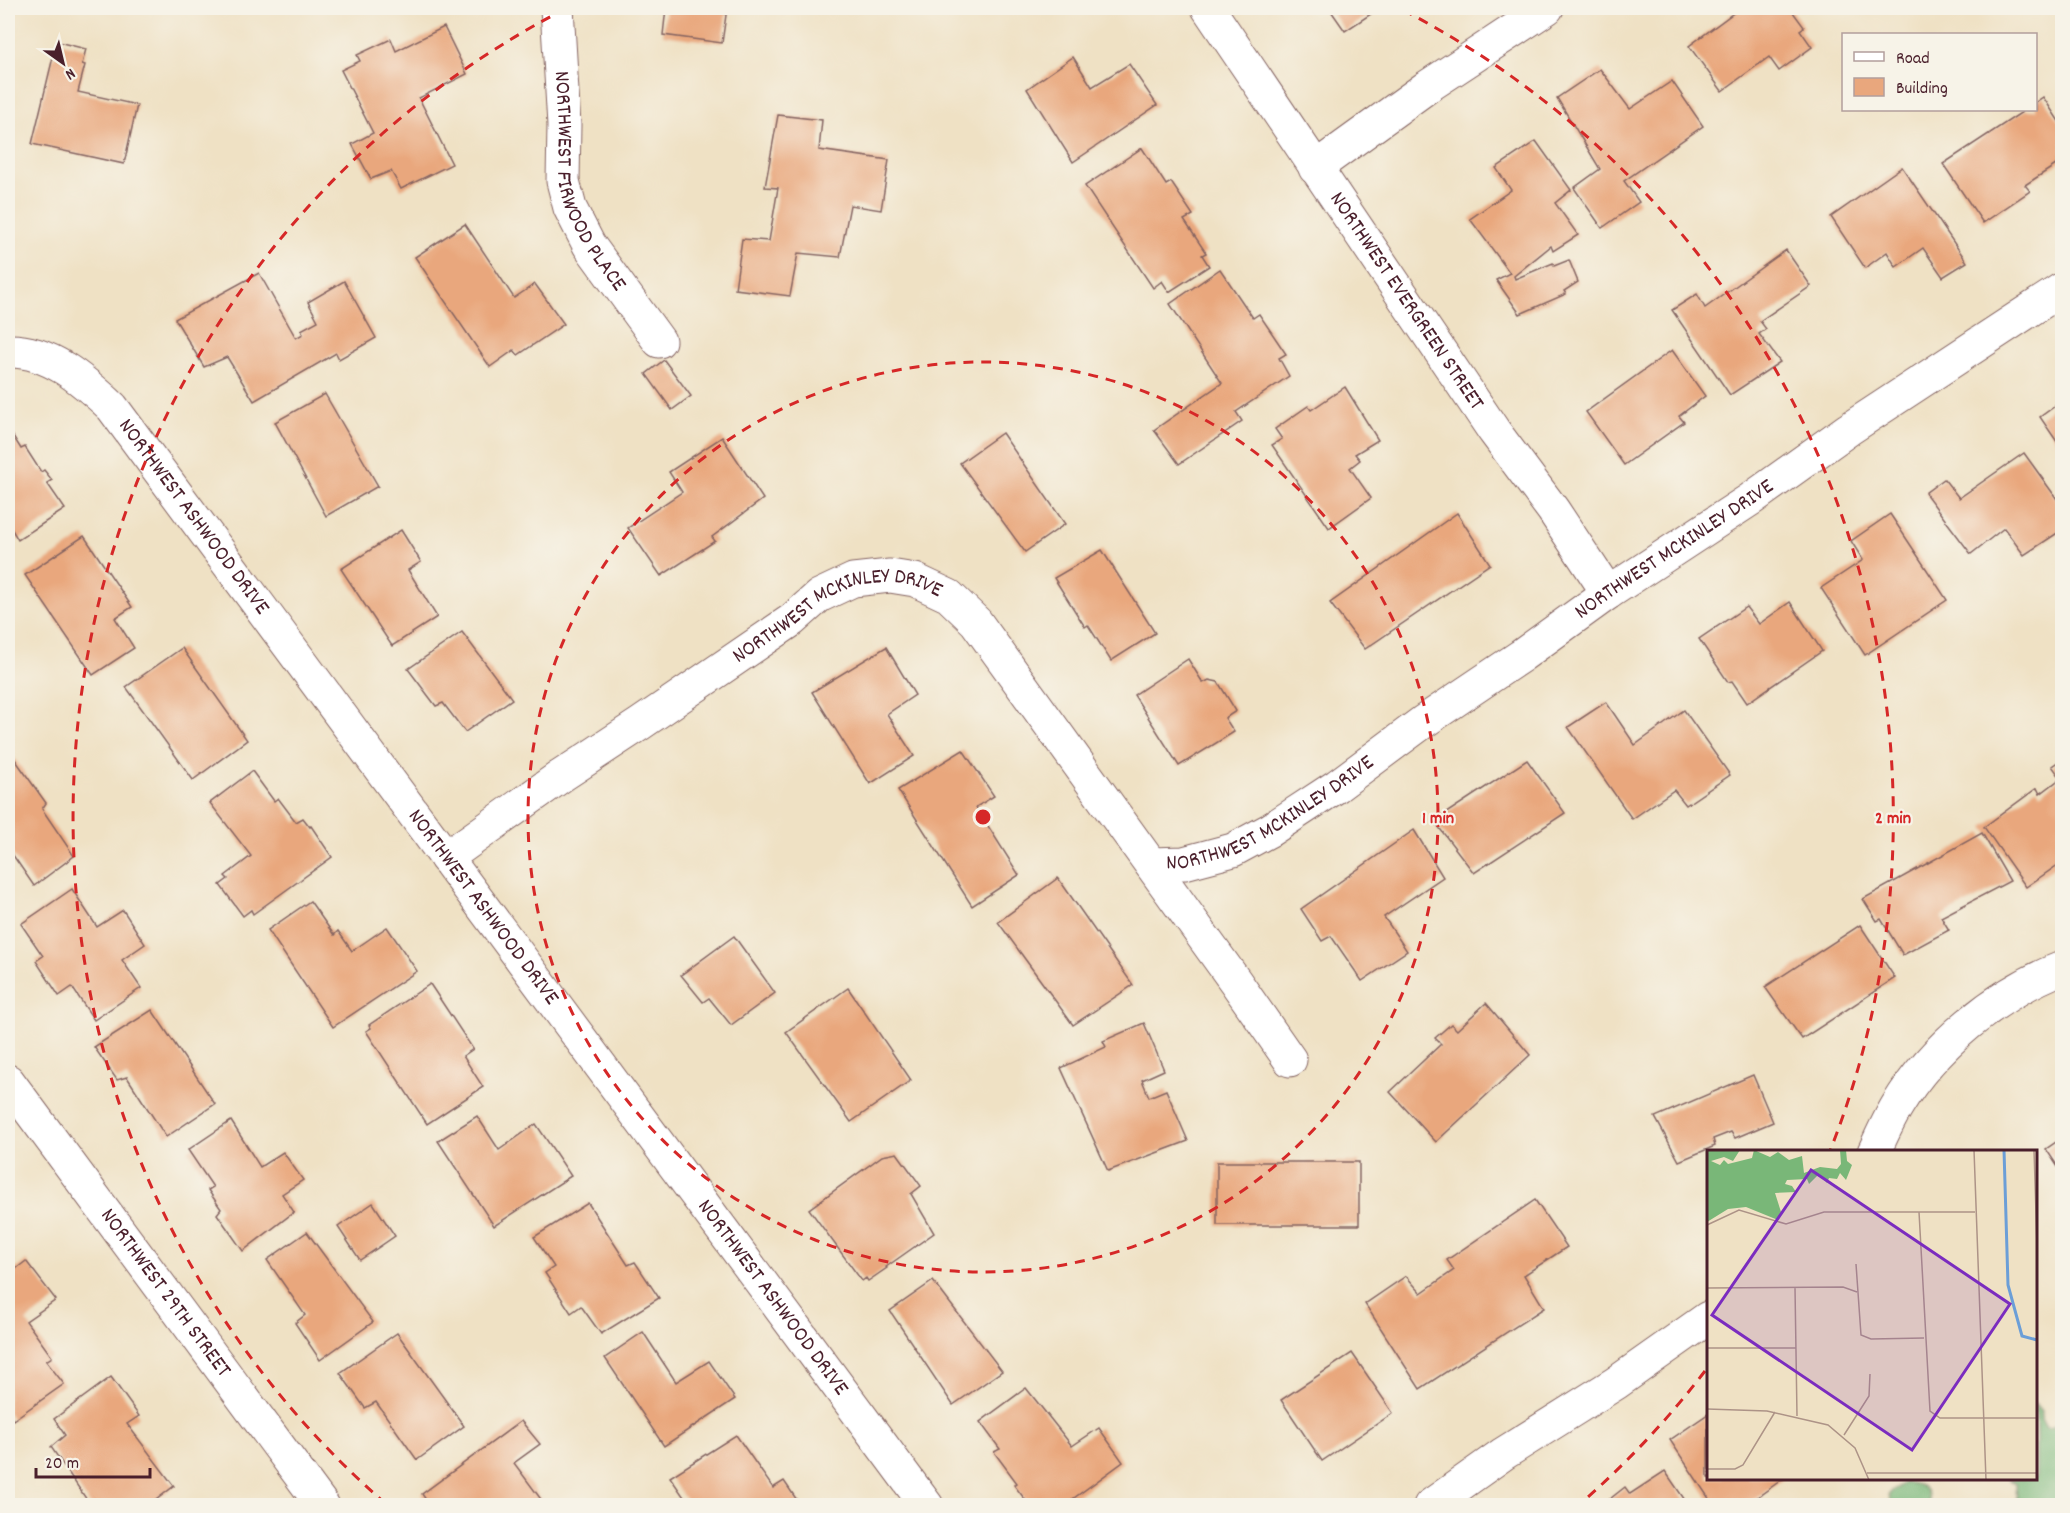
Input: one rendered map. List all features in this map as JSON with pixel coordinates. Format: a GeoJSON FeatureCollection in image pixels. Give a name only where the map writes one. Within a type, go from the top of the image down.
{"type":"FeatureCollection","features":[{"type":"Feature","properties":{"kind":"street","name":"NORTHWEST FIRWOOD PLACE"},"geometry":{"type":"LineString","coordinates":[[557,8],[564,125],[563,181],[570,208],[589,245],[659,341]]}},
{"type":"Feature","properties":{"kind":"street","name":"NORTHWEST EVERGREEN STREET"},"geometry":{"type":"LineString","coordinates":[[1208,8],[1494,430],[1553,510],[1608,593]]}},
{"type":"Feature","properties":{"kind":"street"},"geometry":{"type":"LineString","coordinates":[[1315,168],[1427,87],[1547,8]]}},
{"type":"Feature","properties":{"kind":"street","name":"NORTHWEST MCKINLEY DRIVE"},"geometry":{"type":"LineString","coordinates":[[446,858],[561,776],[792,620],[819,596],[852,579],[890,576],[915,580],[949,596],[976,622],[1151,864],[1184,863],[1233,850],[1270,830],[1337,786],[1423,722],[1521,656],[1608,593],[1751,499],[1849,429],[2062,289]]}},
{"type":"Feature","properties":{"kind":"street","name":"NORTHWEST ASHWOOD DRIVE"},"geometry":{"type":"LineString","coordinates":[[8,351],[19,351],[56,363],[88,384],[112,407],[927,1506]]}},
{"type":"Feature","properties":{"kind":"street"},"geometry":{"type":"LineString","coordinates":[[1151,864],[1290,1060]]}},
{"type":"Feature","properties":{"kind":"street"},"geometry":{"type":"LineString","coordinates":[[1875,1150],[1897,1106],[1936,1054],[1984,1010],[2040,976],[2062,968]]}},
{"type":"Feature","properties":{"kind":"street","name":"NORTHWEST 29TH STREET"},"geometry":{"type":"LineString","coordinates":[[8,1081],[323,1506]]}},
{"type":"Feature","properties":{"kind":"street"},"geometry":{"type":"LineString","coordinates":[[1430,1506],[1503,1454],[1616,1383],[1707,1319]]}},
{"type":"Feature","properties":{"kind":"green space"},"geometry":{"type":"Polygon","coordinates":[[[2037,1405],[2042,1411],[2041,1419],[2046,1428],[2054,1427],[2062,1419],[2062,1497],[2056,1505],[2011,1505],[2017,1501],[2016,1484],[2010,1480],[2037,1480],[2037,1405]]]}},
{"type":"Feature","properties":{"kind":"green space"},"geometry":{"type":"Polygon","coordinates":[[[1904,1483],[1920,1485],[1928,1494],[1927,1505],[1891,1505],[1889,1494],[1904,1483]]]}},
{"type":"Feature","properties":{"kind":"building"},"geometry":{"type":"Polygon","coordinates":[[[666,8],[727,8],[722,43],[663,35],[666,8]]]}},
{"type":"Feature","properties":{"kind":"building"},"geometry":{"type":"Polygon","coordinates":[[[1329,8],[1380,8],[1345,31],[1329,8]]]}},
{"type":"Feature","properties":{"kind":"building"},"geometry":{"type":"Polygon","coordinates":[[[1734,8],[1790,8],[1804,27],[1800,30],[1812,47],[1779,71],[1769,57],[1722,91],[1689,46],[1736,11],[1734,8]]]}},
{"type":"Feature","properties":{"kind":"building"},"geometry":{"type":"Polygon","coordinates":[[[444,27],[467,74],[419,98],[452,164],[401,189],[391,171],[371,179],[352,144],[373,133],[341,70],[360,61],[357,55],[391,39],[396,51],[444,27]]]}},
{"type":"Feature","properties":{"kind":"building"},"geometry":{"type":"Polygon","coordinates":[[[58,42],[86,49],[82,64],[85,65],[78,92],[137,105],[124,164],[32,144],[58,42]]]}},
{"type":"Feature","properties":{"kind":"building"},"geometry":{"type":"Polygon","coordinates":[[[1073,57],[1092,87],[1129,64],[1157,105],[1073,162],[1027,89],[1073,57]]]}},
{"type":"Feature","properties":{"kind":"building"},"geometry":{"type":"Polygon","coordinates":[[[1600,69],[1630,109],[1672,81],[1703,126],[1624,181],[1639,202],[1602,228],[1574,188],[1600,169],[1557,98],[1600,69]]]}},
{"type":"Feature","properties":{"kind":"building"},"geometry":{"type":"Polygon","coordinates":[[[2043,97],[2062,126],[2062,161],[2025,185],[2030,191],[1983,223],[1943,164],[2023,111],[2037,111],[2037,101],[2043,97]]]}},
{"type":"Feature","properties":{"kind":"building"},"geometry":{"type":"Polygon","coordinates":[[[778,115],[822,120],[819,150],[889,160],[881,210],[850,205],[840,257],[798,253],[790,296],[735,289],[742,239],[769,241],[778,188],[765,187],[778,115]]]}},
{"type":"Feature","properties":{"kind":"building"},"geometry":{"type":"Polygon","coordinates":[[[1536,141],[1571,190],[1555,203],[1578,235],[1553,251],[1551,246],[1514,276],[1515,279],[1553,263],[1554,266],[1569,260],[1578,282],[1564,291],[1566,294],[1520,314],[1496,280],[1510,273],[1470,219],[1511,190],[1496,168],[1536,141]]]}},
{"type":"Feature","properties":{"kind":"building"},"geometry":{"type":"Polygon","coordinates":[[[1142,148],[1166,185],[1171,182],[1193,215],[1184,220],[1206,253],[1202,255],[1209,266],[1169,292],[1162,281],[1153,288],[1085,186],[1142,148]]]}},
{"type":"Feature","properties":{"kind":"building"},"geometry":{"type":"Polygon","coordinates":[[[1902,167],[1967,262],[1943,277],[1923,248],[1896,267],[1887,252],[1865,268],[1831,217],[1902,167]]]}},
{"type":"Feature","properties":{"kind":"building"},"geometry":{"type":"Polygon","coordinates":[[[465,224],[514,298],[535,284],[564,324],[518,355],[514,350],[490,367],[415,257],[465,224]]]}},
{"type":"Feature","properties":{"kind":"building"},"geometry":{"type":"Polygon","coordinates":[[[1786,250],[1811,286],[1760,321],[1766,329],[1759,334],[1780,362],[1730,395],[1672,310],[1697,294],[1705,308],[1786,250]]]}},
{"type":"Feature","properties":{"kind":"building"},"geometry":{"type":"Polygon","coordinates":[[[1220,269],[1253,318],[1259,314],[1286,354],[1279,358],[1289,376],[1236,412],[1242,421],[1179,464],[1154,430],[1222,383],[1170,304],[1220,269]]]}},
{"type":"Feature","properties":{"kind":"building"},"geometry":{"type":"Polygon","coordinates":[[[259,273],[296,338],[303,334],[301,330],[318,321],[308,302],[344,281],[376,338],[339,359],[336,353],[254,401],[227,357],[204,367],[175,319],[259,273]]]}},
{"type":"Feature","properties":{"kind":"building"},"geometry":{"type":"Polygon","coordinates":[[[1672,350],[1705,396],[1679,416],[1684,422],[1624,465],[1586,412],[1672,350]]]}},
{"type":"Feature","properties":{"kind":"building"},"geometry":{"type":"Polygon","coordinates":[[[664,360],[691,396],[672,410],[646,374],[664,360]]]}},
{"type":"Feature","properties":{"kind":"building"},"geometry":{"type":"Polygon","coordinates":[[[1345,387],[1378,440],[1355,454],[1360,460],[1350,468],[1371,498],[1329,528],[1272,445],[1282,439],[1275,429],[1308,406],[1311,410],[1345,387]]]}},
{"type":"Feature","properties":{"kind":"building"},"geometry":{"type":"Polygon","coordinates":[[[325,394],[378,486],[326,516],[275,422],[325,394]]]}},
{"type":"Feature","properties":{"kind":"building"},"geometry":{"type":"Polygon","coordinates":[[[2062,401],[2062,449],[2040,417],[2062,401]]]}},
{"type":"Feature","properties":{"kind":"building"},"geometry":{"type":"Polygon","coordinates":[[[8,428],[21,449],[25,447],[41,472],[44,470],[52,480],[47,483],[65,509],[18,540],[8,523],[8,428]]]}},
{"type":"Feature","properties":{"kind":"building"},"geometry":{"type":"Polygon","coordinates":[[[1002,433],[1065,524],[1025,552],[960,463],[1002,433]]]}},
{"type":"Feature","properties":{"kind":"building"},"geometry":{"type":"Polygon","coordinates":[[[722,437],[763,499],[712,537],[715,541],[661,576],[628,528],[682,492],[669,472],[722,437]]]}},
{"type":"Feature","properties":{"kind":"building"},"geometry":{"type":"Polygon","coordinates":[[[2024,453],[2062,506],[2062,530],[2024,555],[2004,528],[1971,554],[1925,493],[1944,479],[1959,498],[2024,453]]]}},
{"type":"Feature","properties":{"kind":"building"},"geometry":{"type":"Polygon","coordinates":[[[1457,513],[1490,564],[1365,649],[1330,603],[1457,513]]]}},
{"type":"Feature","properties":{"kind":"building"},"geometry":{"type":"Polygon","coordinates":[[[1890,514],[1947,600],[1865,655],[1821,588],[1863,560],[1851,541],[1890,514]]]}},
{"type":"Feature","properties":{"kind":"building"},"geometry":{"type":"Polygon","coordinates":[[[401,530],[421,562],[408,570],[437,617],[392,646],[341,569],[401,530]]]}},
{"type":"Feature","properties":{"kind":"building"},"geometry":{"type":"Polygon","coordinates":[[[84,536],[132,607],[115,618],[134,648],[93,675],[25,575],[84,536]]]}},
{"type":"Feature","properties":{"kind":"building"},"geometry":{"type":"Polygon","coordinates":[[[1102,550],[1155,633],[1111,661],[1088,625],[1085,627],[1054,578],[1102,550]]]}},
{"type":"Feature","properties":{"kind":"building"},"geometry":{"type":"Polygon","coordinates":[[[1790,602],[1822,651],[1747,703],[1732,681],[1728,682],[1699,639],[1746,607],[1759,624],[1790,602]]]}},
{"type":"Feature","properties":{"kind":"building"},"geometry":{"type":"Polygon","coordinates":[[[462,632],[512,699],[465,732],[443,703],[436,706],[408,669],[462,632]]]}},
{"type":"Feature","properties":{"kind":"building"},"geometry":{"type":"Polygon","coordinates":[[[886,647],[915,695],[887,714],[914,756],[870,784],[812,692],[886,647]]]}},
{"type":"Feature","properties":{"kind":"building"},"geometry":{"type":"Polygon","coordinates":[[[182,648],[247,740],[193,780],[126,687],[182,648]]]}},
{"type":"Feature","properties":{"kind":"building"},"geometry":{"type":"Polygon","coordinates":[[[1188,659],[1203,683],[1209,680],[1218,682],[1236,711],[1225,718],[1234,732],[1179,766],[1134,695],[1188,659]]]}},
{"type":"Feature","properties":{"kind":"building"},"geometry":{"type":"Polygon","coordinates":[[[1606,702],[1635,745],[1684,710],[1730,775],[1686,805],[1674,790],[1632,819],[1568,727],[1606,702]]]}},
{"type":"Feature","properties":{"kind":"building"},"geometry":{"type":"Polygon","coordinates":[[[963,750],[994,796],[976,807],[1019,875],[972,906],[898,790],[963,750]]]}},
{"type":"Feature","properties":{"kind":"building"},"geometry":{"type":"Polygon","coordinates":[[[14,758],[46,803],[42,809],[74,856],[34,886],[8,848],[8,762],[14,758]]]}},
{"type":"Feature","properties":{"kind":"building"},"geometry":{"type":"Polygon","coordinates":[[[2062,759],[2062,862],[2026,887],[1984,827],[2037,788],[2040,794],[2061,778],[2052,766],[2062,759]]]}},
{"type":"Feature","properties":{"kind":"building"},"geometry":{"type":"Polygon","coordinates":[[[1527,760],[1565,813],[1474,873],[1434,821],[1527,760]]]}},
{"type":"Feature","properties":{"kind":"building"},"geometry":{"type":"Polygon","coordinates":[[[252,771],[274,801],[278,798],[296,822],[303,818],[311,826],[332,857],[253,914],[251,910],[243,916],[220,885],[228,879],[225,876],[251,856],[210,803],[252,771]]]}},
{"type":"Feature","properties":{"kind":"building"},"geometry":{"type":"Polygon","coordinates":[[[1414,830],[1443,877],[1384,917],[1407,951],[1362,981],[1331,936],[1322,941],[1301,909],[1414,830]]]}},
{"type":"Feature","properties":{"kind":"building"},"geometry":{"type":"Polygon","coordinates":[[[1982,833],[2010,881],[1941,917],[1949,930],[1903,955],[1881,919],[1877,921],[1863,899],[1982,833]]]}},
{"type":"Feature","properties":{"kind":"building"},"geometry":{"type":"Polygon","coordinates":[[[1058,878],[1133,985],[1073,1025],[998,922],[1058,878]]]}},
{"type":"Feature","properties":{"kind":"building"},"geometry":{"type":"Polygon","coordinates":[[[72,889],[97,927],[123,910],[145,944],[122,960],[141,988],[94,1020],[72,987],[59,996],[36,961],[43,956],[21,924],[72,889]]]}},
{"type":"Feature","properties":{"kind":"building"},"geometry":{"type":"Polygon","coordinates":[[[310,901],[334,935],[338,931],[352,951],[387,927],[417,971],[333,1027],[268,930],[310,901]]]}},
{"type":"Feature","properties":{"kind":"building"},"geometry":{"type":"Polygon","coordinates":[[[1860,925],[1895,978],[1802,1039],[1765,987],[1860,925]]]}},
{"type":"Feature","properties":{"kind":"building"},"geometry":{"type":"Polygon","coordinates":[[[734,936],[775,993],[731,1025],[709,998],[703,1002],[681,975],[734,936]]]}},
{"type":"Feature","properties":{"kind":"building"},"geometry":{"type":"Polygon","coordinates":[[[430,984],[473,1049],[463,1056],[483,1087],[427,1124],[366,1031],[371,1028],[369,1025],[430,984]]]}},
{"type":"Feature","properties":{"kind":"building"},"geometry":{"type":"Polygon","coordinates":[[[848,988],[911,1080],[851,1122],[786,1032],[848,988]]]}},
{"type":"Feature","properties":{"kind":"building"},"geometry":{"type":"Polygon","coordinates":[[[1486,1003],[1530,1055],[1436,1142],[1390,1092],[1441,1044],[1435,1038],[1451,1024],[1457,1030],[1486,1003]]]}},
{"type":"Feature","properties":{"kind":"building"},"geometry":{"type":"Polygon","coordinates":[[[152,1010],[215,1104],[166,1137],[127,1077],[117,1080],[94,1047],[152,1010]]]}},
{"type":"Feature","properties":{"kind":"building"},"geometry":{"type":"Polygon","coordinates":[[[1144,1023],[1164,1070],[1142,1080],[1149,1097],[1166,1090],[1188,1141],[1108,1171],[1061,1068],[1106,1047],[1103,1041],[1144,1023]]]}},
{"type":"Feature","properties":{"kind":"building"},"geometry":{"type":"Polygon","coordinates":[[[1753,1075],[1773,1122],[1735,1138],[1731,1132],[1713,1139],[1715,1146],[1679,1161],[1655,1117],[1753,1075]]]}},
{"type":"Feature","properties":{"kind":"building"},"geometry":{"type":"Polygon","coordinates":[[[477,1116],[499,1150],[536,1124],[571,1176],[494,1226],[438,1141],[477,1116]]]}},
{"type":"Feature","properties":{"kind":"building"},"geometry":{"type":"Polygon","coordinates":[[[231,1121],[260,1167],[283,1152],[303,1180],[282,1194],[294,1212],[243,1251],[217,1214],[221,1209],[208,1190],[213,1187],[188,1150],[231,1121]]]}},
{"type":"Feature","properties":{"kind":"building"},"geometry":{"type":"Polygon","coordinates":[[[2062,1138],[2062,1173],[2046,1149],[2062,1138]]]}},
{"type":"Feature","properties":{"kind":"building"},"geometry":{"type":"Polygon","coordinates":[[[897,1153],[921,1186],[911,1194],[934,1233],[868,1281],[866,1278],[862,1281],[809,1209],[882,1156],[897,1153]]]}},
{"type":"Feature","properties":{"kind":"building"},"geometry":{"type":"Polygon","coordinates":[[[1217,1162],[1359,1162],[1359,1225],[1217,1225],[1217,1162]]]}},
{"type":"Feature","properties":{"kind":"building"},"geometry":{"type":"Polygon","coordinates":[[[1535,1200],[1567,1247],[1524,1275],[1544,1308],[1420,1389],[1365,1304],[1406,1276],[1421,1293],[1454,1270],[1447,1260],[1535,1200]]]}},
{"type":"Feature","properties":{"kind":"building"},"geometry":{"type":"Polygon","coordinates":[[[373,1203],[395,1236],[360,1260],[338,1227],[373,1203]]]}},
{"type":"Feature","properties":{"kind":"building"},"geometry":{"type":"Polygon","coordinates":[[[588,1203],[628,1265],[635,1262],[659,1298],[601,1334],[581,1306],[571,1313],[545,1273],[554,1267],[534,1237],[588,1203]]]}},
{"type":"Feature","properties":{"kind":"building"},"geometry":{"type":"Polygon","coordinates":[[[307,1232],[373,1322],[320,1360],[295,1323],[305,1315],[267,1260],[307,1232]]]}},
{"type":"Feature","properties":{"kind":"building"},"geometry":{"type":"Polygon","coordinates":[[[26,1261],[56,1300],[26,1321],[52,1357],[46,1361],[64,1384],[13,1420],[8,1412],[8,1275],[26,1261]]]}},
{"type":"Feature","properties":{"kind":"building"},"geometry":{"type":"Polygon","coordinates":[[[933,1281],[1002,1371],[953,1405],[890,1311],[933,1281]]]}},
{"type":"Feature","properties":{"kind":"building"},"geometry":{"type":"Polygon","coordinates":[[[643,1332],[676,1382],[709,1361],[735,1399],[664,1446],[605,1358],[643,1332]]]}},
{"type":"Feature","properties":{"kind":"building"},"geometry":{"type":"Polygon","coordinates":[[[397,1333],[464,1426],[417,1460],[376,1402],[365,1408],[340,1373],[397,1333]]]}},
{"type":"Feature","properties":{"kind":"building"},"geometry":{"type":"Polygon","coordinates":[[[1352,1353],[1393,1413],[1322,1461],[1281,1400],[1352,1353]]]}},
{"type":"Feature","properties":{"kind":"building"},"geometry":{"type":"Polygon","coordinates":[[[111,1377],[139,1416],[127,1424],[174,1486],[148,1506],[91,1506],[51,1447],[65,1435],[54,1419],[111,1377]]]}},
{"type":"Feature","properties":{"kind":"building"},"geometry":{"type":"Polygon","coordinates":[[[1026,1388],[1072,1446],[1099,1428],[1123,1462],[1063,1506],[1030,1506],[1014,1485],[1017,1483],[994,1452],[1000,1449],[980,1422],[1026,1388]]]}},
{"type":"Feature","properties":{"kind":"building"},"geometry":{"type":"Polygon","coordinates":[[[1707,1415],[1707,1480],[1781,1480],[1745,1506],[1714,1506],[1670,1440],[1707,1415]]]}},
{"type":"Feature","properties":{"kind":"building"},"geometry":{"type":"Polygon","coordinates":[[[521,1421],[540,1444],[514,1463],[546,1506],[430,1506],[422,1494],[521,1421]]]}},
{"type":"Feature","properties":{"kind":"building"},"geometry":{"type":"Polygon","coordinates":[[[736,1435],[773,1488],[784,1481],[801,1506],[690,1506],[670,1477],[736,1435]]]}},
{"type":"Feature","properties":{"kind":"building"},"geometry":{"type":"Polygon","coordinates":[[[1665,1471],[1689,1506],[1601,1506],[1625,1487],[1630,1494],[1665,1471]]]}}]}
